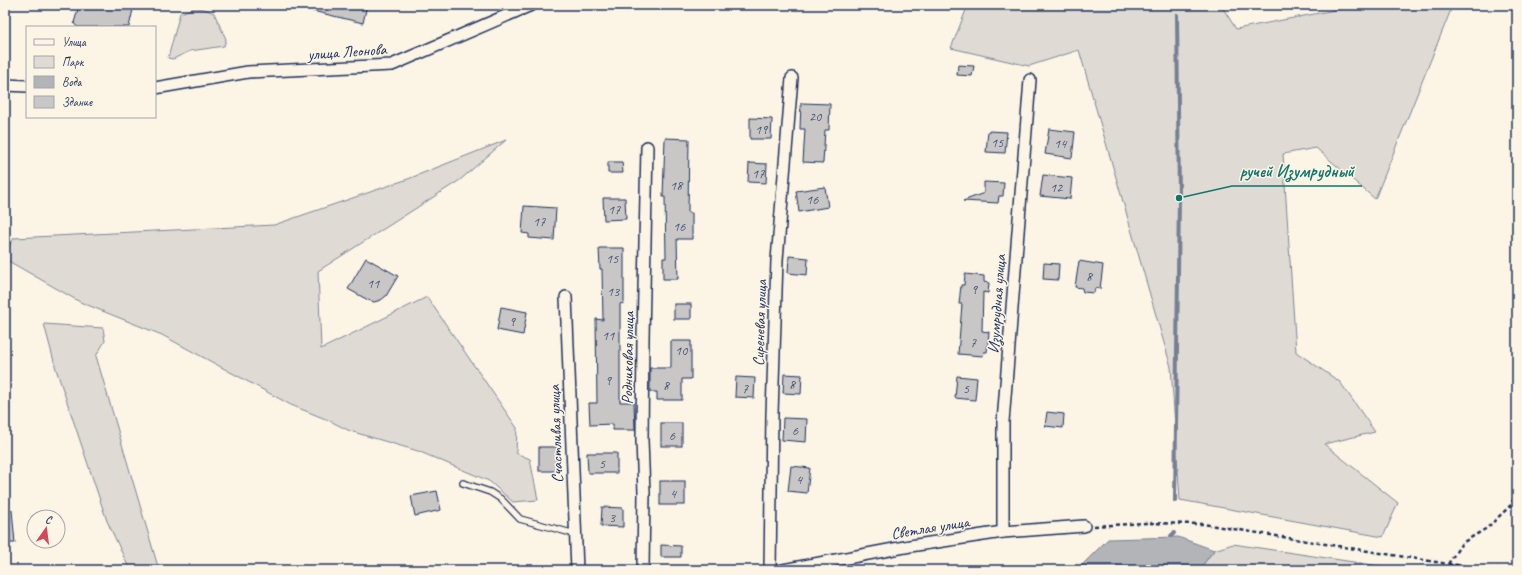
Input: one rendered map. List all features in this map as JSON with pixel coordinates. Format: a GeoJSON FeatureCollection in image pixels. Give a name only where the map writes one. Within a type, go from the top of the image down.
{"type":"FeatureCollection","features":[{"type":"Feature","properties":{"kind":"street","name":"улица Леонова"},"geometry":{"type":"LineString","coordinates":[[156,88],[248,72],[392,65],[531,5]]}},
{"type":"Feature","properties":{"kind":"street","name":"Сиреневая улица"},"geometry":{"type":"LineString","coordinates":[[770,570],[772,414],[777,260],[792,78]]}},
{"type":"Feature","properties":{"kind":"street","name":"Изумрудная улица"},"geometry":{"type":"LineString","coordinates":[[1003,532],[1003,422],[1030,80]]}},
{"type":"Feature","properties":{"kind":"street"},"geometry":{"type":"LineString","coordinates":[[5,85],[26,86]]}},
{"type":"Feature","properties":{"kind":"street","name":"Родниковая улица"},"geometry":{"type":"LineString","coordinates":[[643,570],[644,493],[642,440],[647,147]]}},
{"type":"Feature","properties":{"kind":"street","name":"Счастливая улица"},"geometry":{"type":"LineString","coordinates":[[566,297],[577,570]]}},
{"type":"Feature","properties":{"kind":"street","name":"Светлая улица"},"geometry":{"type":"LineString","coordinates":[[783,570],[910,546],[1003,532],[1084,526]]}},
{"type":"Feature","properties":{"kind":"lane"},"geometry":{"type":"LineString","coordinates":[[463,483],[490,492],[501,499],[520,519],[575,534]]}},
{"type":"Feature","properties":{"kind":"path"},"geometry":{"type":"LineString","coordinates":[[1448,564],[1462,543],[1487,528],[1511,505],[1517,491]]}},
{"type":"Feature","properties":{"kind":"path"},"geometry":{"type":"LineString","coordinates":[[1084,526],[1146,523],[1203,524],[1448,564],[1501,570]]}},
{"type":"Feature","properties":{"kind":"green space"},"geometry":{"type":"Polygon","coordinates":[[[968,5],[1221,5],[1236,29],[1361,5],[1450,5],[1452,7],[1375,199],[1316,148],[1283,154],[1296,352],[1340,382],[1375,432],[1324,444],[1398,503],[1383,537],[1180,500],[1171,367],[1079,50],[1029,66],[951,48],[968,5]]]}},
{"type":"Feature","properties":{"kind":"green space"},"geometry":{"type":"Polygon","coordinates":[[[195,8],[204,9],[214,13],[226,39],[224,46],[190,51],[173,59],[168,58],[180,13],[195,8]]]}},
{"type":"Feature","properties":{"kind":"green space"},"geometry":{"type":"Polygon","coordinates":[[[506,140],[460,180],[318,271],[321,349],[427,297],[517,428],[516,453],[530,459],[538,500],[513,502],[489,481],[418,451],[350,431],[291,405],[162,335],[80,302],[5,259],[5,252],[14,238],[274,225],[408,179],[506,140]]]}},
{"type":"Feature","properties":{"kind":"green space"},"geometry":{"type":"Polygon","coordinates":[[[44,324],[103,328],[105,341],[96,356],[159,570],[130,570],[107,521],[56,369],[44,324]]]}},
{"type":"Feature","properties":{"kind":"green space"},"geometry":{"type":"Polygon","coordinates":[[[1233,544],[1407,570],[1199,570],[1214,550],[1233,544]]]}},
{"type":"Feature","properties":{"kind":"water"},"geometry":{"type":"Polygon","coordinates":[[[1178,537],[1214,550],[1199,570],[1077,570],[1108,539],[1178,537]]]}},
{"type":"Feature","properties":{"kind":"building"},"geometry":{"type":"Polygon","coordinates":[[[79,5],[134,5],[129,26],[76,26],[74,23],[79,5]]]}},
{"type":"Feature","properties":{"kind":"building"},"geometry":{"type":"Polygon","coordinates":[[[304,5],[367,5],[363,23],[304,9],[304,5]]]}},
{"type":"Feature","properties":{"kind":"building"},"geometry":{"type":"Polygon","coordinates":[[[958,65],[974,66],[972,76],[957,75],[958,65]]]}},
{"type":"Feature","properties":{"kind":"building"},"geometry":{"type":"Polygon","coordinates":[[[801,103],[830,104],[829,130],[825,130],[823,163],[803,162],[805,129],[800,129],[801,103]]]}},
{"type":"Feature","properties":{"kind":"building"},"geometry":{"type":"Polygon","coordinates":[[[750,118],[772,119],[771,139],[750,139],[750,118]]]}},
{"type":"Feature","properties":{"kind":"building"},"geometry":{"type":"Polygon","coordinates":[[[1049,129],[1075,132],[1072,158],[1045,154],[1049,129]]]}},
{"type":"Feature","properties":{"kind":"building"},"geometry":{"type":"Polygon","coordinates":[[[988,131],[1007,132],[1005,153],[986,152],[988,131]]]}},
{"type":"Feature","properties":{"kind":"building"},"geometry":{"type":"Polygon","coordinates":[[[665,138],[689,139],[688,213],[692,213],[692,239],[677,239],[678,279],[663,279],[663,258],[666,258],[665,197],[663,197],[665,138]]]}},
{"type":"Feature","properties":{"kind":"building"},"geometry":{"type":"Polygon","coordinates":[[[608,162],[622,162],[623,173],[608,173],[608,162]]]}},
{"type":"Feature","properties":{"kind":"building"},"geometry":{"type":"Polygon","coordinates":[[[749,163],[767,164],[766,183],[748,182],[749,163]]]}},
{"type":"Feature","properties":{"kind":"building"},"geometry":{"type":"Polygon","coordinates":[[[1043,175],[1072,178],[1070,199],[1040,196],[1043,175]]]}},
{"type":"Feature","properties":{"kind":"building"},"geometry":{"type":"Polygon","coordinates":[[[984,182],[1004,183],[1003,196],[999,196],[998,203],[963,201],[984,193],[984,182]]]}},
{"type":"Feature","properties":{"kind":"building"},"geometry":{"type":"Polygon","coordinates":[[[825,187],[828,207],[799,212],[796,191],[825,187]]]}},
{"type":"Feature","properties":{"kind":"building"},"geometry":{"type":"Polygon","coordinates":[[[603,198],[625,198],[626,219],[604,220],[603,198]]]}},
{"type":"Feature","properties":{"kind":"building"},"geometry":{"type":"Polygon","coordinates":[[[524,206],[556,208],[554,240],[529,238],[529,234],[522,233],[524,206]]]}},
{"type":"Feature","properties":{"kind":"building"},"geometry":{"type":"Polygon","coordinates":[[[599,248],[624,248],[624,303],[620,304],[620,402],[634,402],[635,430],[613,430],[613,424],[590,425],[589,403],[597,403],[596,319],[603,320],[602,269],[600,269],[599,248]]]}},
{"type":"Feature","properties":{"kind":"building"},"geometry":{"type":"Polygon","coordinates":[[[789,256],[808,258],[807,275],[788,273],[789,256]]]}},
{"type":"Feature","properties":{"kind":"building"},"geometry":{"type":"Polygon","coordinates":[[[366,258],[398,276],[386,296],[381,300],[374,302],[348,289],[366,258]]]}},
{"type":"Feature","properties":{"kind":"building"},"geometry":{"type":"Polygon","coordinates":[[[1079,261],[1103,265],[1100,289],[1095,288],[1094,293],[1083,292],[1082,288],[1075,287],[1079,261]]]}},
{"type":"Feature","properties":{"kind":"building"},"geometry":{"type":"Polygon","coordinates":[[[1044,263],[1059,264],[1058,280],[1043,279],[1044,263]]]}},
{"type":"Feature","properties":{"kind":"building"},"geometry":{"type":"Polygon","coordinates":[[[965,274],[984,276],[984,282],[989,283],[988,293],[983,292],[982,331],[989,332],[987,352],[984,352],[983,356],[958,354],[962,304],[959,304],[961,285],[964,285],[965,274]]]}},
{"type":"Feature","properties":{"kind":"building"},"geometry":{"type":"Polygon","coordinates":[[[674,304],[691,304],[691,319],[674,319],[674,304]]]}},
{"type":"Feature","properties":{"kind":"building"},"geometry":{"type":"Polygon","coordinates":[[[501,307],[527,312],[523,335],[497,330],[501,307]]]}},
{"type":"Feature","properties":{"kind":"building"},"geometry":{"type":"Polygon","coordinates":[[[671,341],[691,341],[691,379],[682,379],[682,400],[657,400],[657,392],[650,392],[650,368],[671,368],[671,341]]]}},
{"type":"Feature","properties":{"kind":"building"},"geometry":{"type":"Polygon","coordinates":[[[784,374],[802,375],[801,394],[783,393],[784,374]]]}},
{"type":"Feature","properties":{"kind":"building"},"geometry":{"type":"Polygon","coordinates":[[[957,376],[977,378],[975,400],[955,398],[957,376]]]}},
{"type":"Feature","properties":{"kind":"building"},"geometry":{"type":"Polygon","coordinates":[[[736,377],[755,378],[754,398],[735,397],[736,377]]]}},
{"type":"Feature","properties":{"kind":"building"},"geometry":{"type":"Polygon","coordinates":[[[1047,412],[1064,414],[1063,428],[1045,426],[1047,412]]]}},
{"type":"Feature","properties":{"kind":"building"},"geometry":{"type":"Polygon","coordinates":[[[783,418],[807,419],[806,442],[782,440],[783,418]]]}},
{"type":"Feature","properties":{"kind":"building"},"geometry":{"type":"Polygon","coordinates":[[[661,423],[682,423],[682,446],[661,446],[661,423]]]}},
{"type":"Feature","properties":{"kind":"building"},"geometry":{"type":"Polygon","coordinates":[[[539,447],[557,447],[557,471],[539,471],[539,447]]]}},
{"type":"Feature","properties":{"kind":"building"},"geometry":{"type":"Polygon","coordinates":[[[587,453],[617,453],[617,473],[588,473],[587,453]]]}},
{"type":"Feature","properties":{"kind":"building"},"geometry":{"type":"Polygon","coordinates":[[[791,466],[810,468],[807,493],[788,491],[791,466]]]}},
{"type":"Feature","properties":{"kind":"building"},"geometry":{"type":"Polygon","coordinates":[[[660,481],[685,481],[685,505],[660,505],[660,481]]]}},
{"type":"Feature","properties":{"kind":"building"},"geometry":{"type":"Polygon","coordinates":[[[437,491],[441,510],[415,516],[411,496],[437,491]]]}},
{"type":"Feature","properties":{"kind":"building"},"geometry":{"type":"Polygon","coordinates":[[[602,507],[623,508],[623,527],[601,526],[602,507]]]}},
{"type":"Feature","properties":{"kind":"building"},"geometry":{"type":"Polygon","coordinates":[[[5,510],[12,510],[15,543],[5,543],[5,510]]]}},
{"type":"Feature","properties":{"kind":"building"},"geometry":{"type":"Polygon","coordinates":[[[661,545],[681,546],[681,557],[661,557],[661,545]]]}},
{"type":"Feature","properties":{"kind":"waterway"},"geometry":{"type":"LineString","coordinates":[[1175,501],[1179,198],[1177,15]]}},
{"type":"Feature","properties":{"kind":"waterway"},"geometry":{"type":"LineString","coordinates":[[1171,536],[1174,533]]}},
{"type":"Feature","properties":{"kind":"place","name":"ручей Изумрудный"},"geometry":{"type":"Point","coordinates":[1179,198]}}]}
